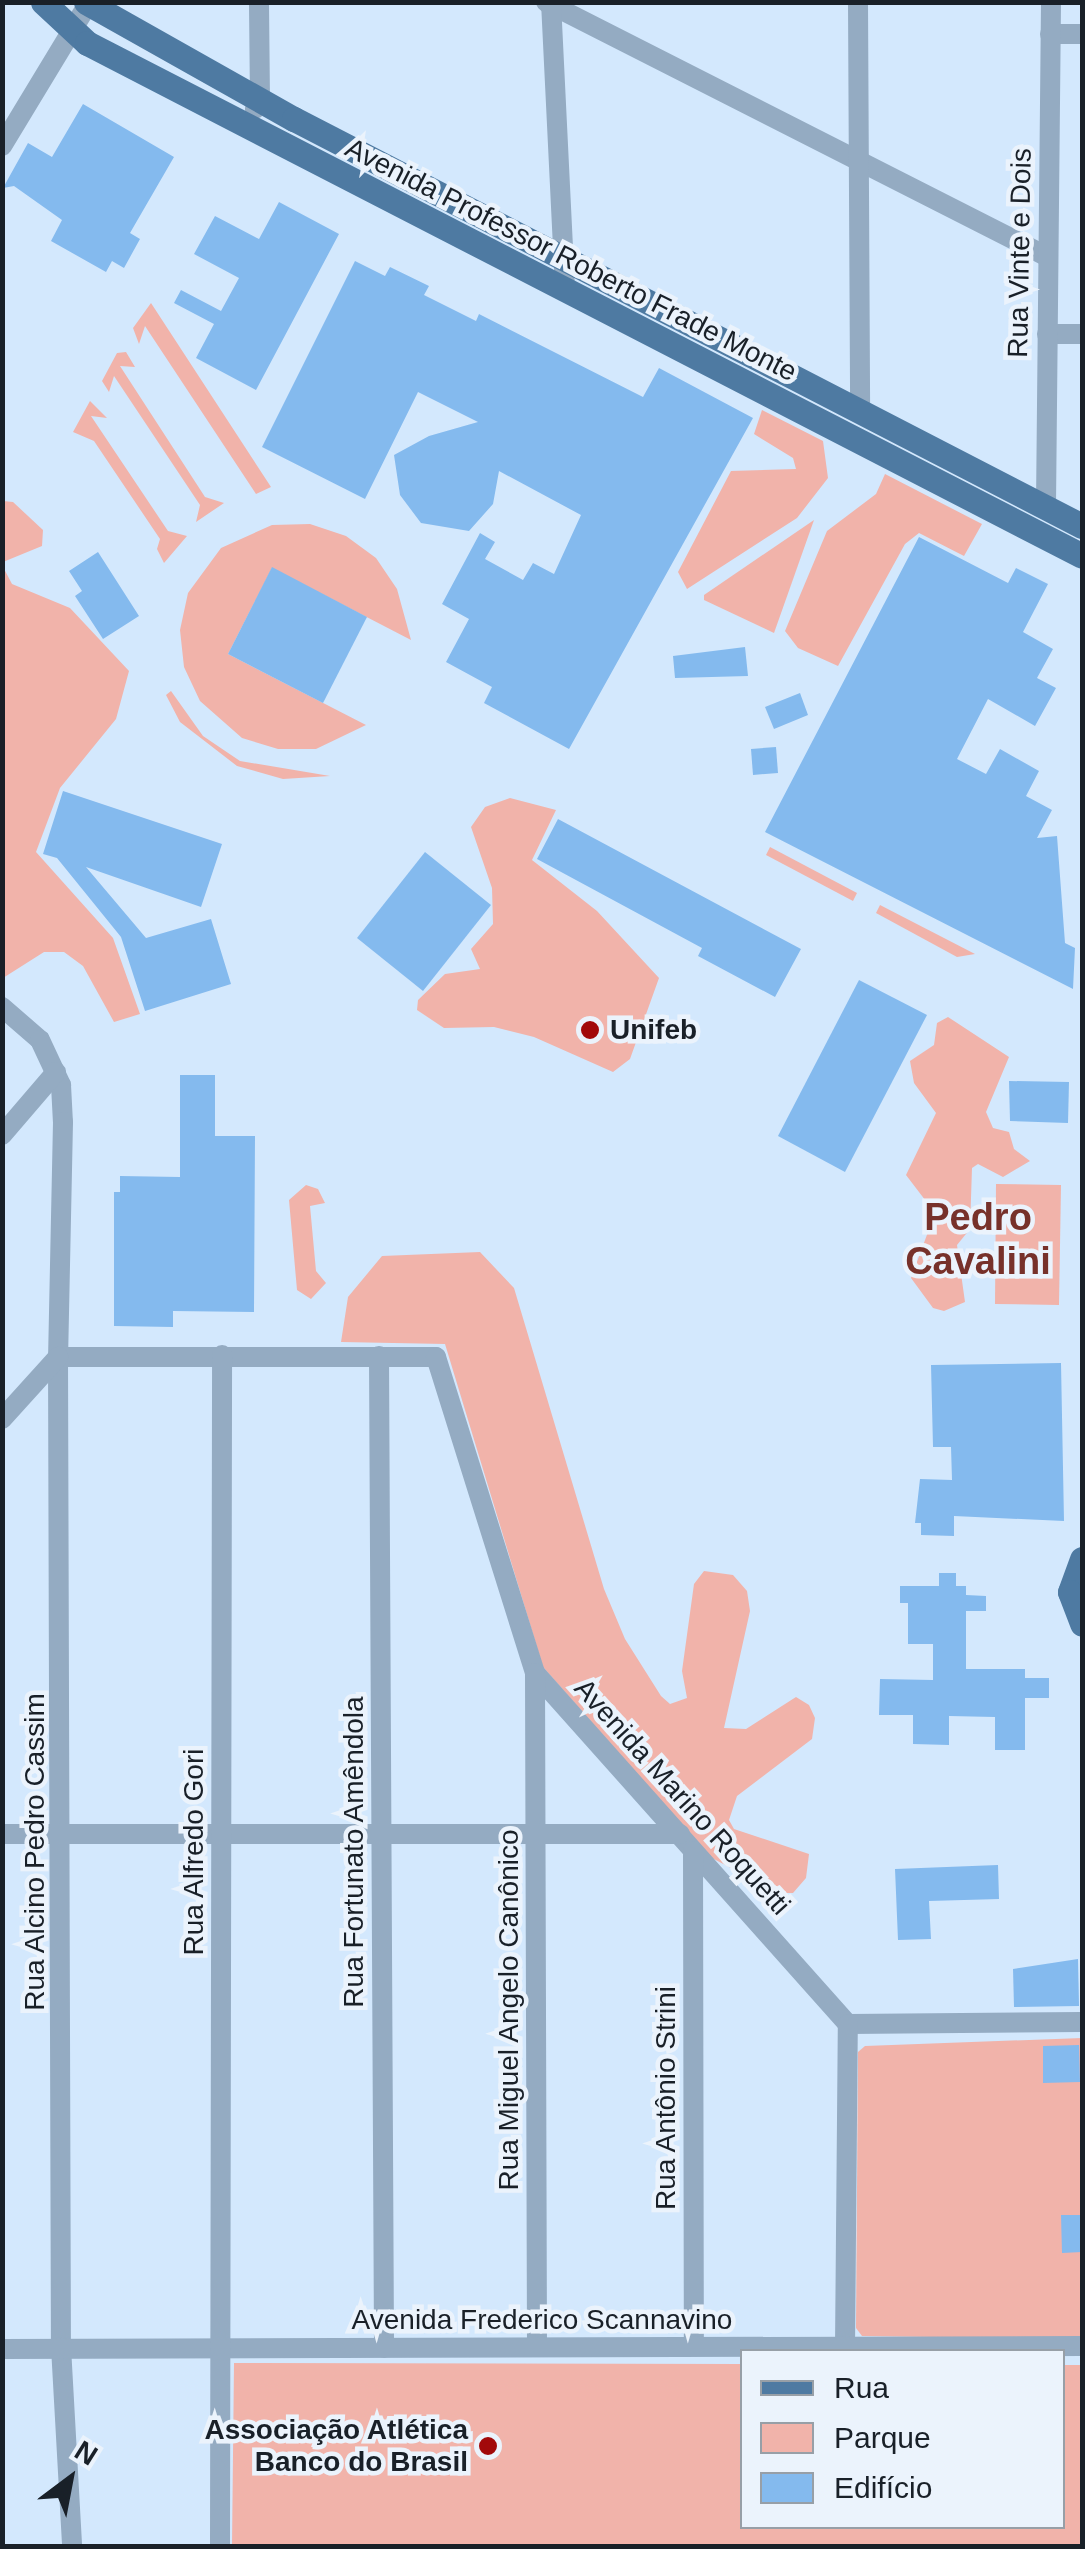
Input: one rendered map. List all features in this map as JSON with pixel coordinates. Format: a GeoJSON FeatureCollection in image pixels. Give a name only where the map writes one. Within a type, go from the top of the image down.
{"type":"FeatureCollection","features":[{"type":"Feature","properties":{"kind":"main road","name":"Avenida Professor Roberto Frade Monte"},"geometry":{"type":"LineString","coordinates":[[43,2],[70,32],[245,126],[1082,556]]}},
{"type":"Feature","properties":{"kind":"main road","name":"Avenida Professor Roberto Frade Monte"},"geometry":{"type":"LineString","coordinates":[[87,3],[260,100],[559,251],[1082,526]]}},
{"type":"Feature","properties":{"kind":"main road"},"geometry":{"type":"LineString","coordinates":[[1082,1559],[1070,1592],[1082,1624]]}},
{"type":"Feature","properties":{"kind":"street"},"geometry":{"type":"LineString","coordinates":[[245,126],[260,100],[260,2]]}},
{"type":"Feature","properties":{"kind":"street"},"geometry":{"type":"LineString","coordinates":[[858,2],[860,407]]}},
{"type":"Feature","properties":{"kind":"street","name":"Rua Vinte e Dois"},"geometry":{"type":"LineString","coordinates":[[1046,505],[1051,2]]}},
{"type":"Feature","properties":{"kind":"street"},"geometry":{"type":"LineString","coordinates":[[2,146],[87,3]]}},
{"type":"Feature","properties":{"kind":"street"},"geometry":{"type":"LineString","coordinates":[[565,290],[559,251],[549,3],[1048,257]]}},
{"type":"Feature","properties":{"kind":"street"},"geometry":{"type":"LineString","coordinates":[[1050,34],[1082,34]]}},
{"type":"Feature","properties":{"kind":"street"},"geometry":{"type":"LineString","coordinates":[[1047,334],[1082,334]]}},
{"type":"Feature","properties":{"kind":"street"},"geometry":{"type":"LineString","coordinates":[[2,1007],[40,1040],[56,1072],[2,1134]]}},
{"type":"Feature","properties":{"kind":"street","name":"Rua Alcino Pedro Cassim"},"geometry":{"type":"LineString","coordinates":[[56,1072],[63,1122],[58,1357],[64,1836],[61,2347],[72,2546]]}},
{"type":"Feature","properties":{"kind":"street","name":"Rua Alfredo Gori"},"geometry":{"type":"LineString","coordinates":[[220,2546],[222,1355]]}},
{"type":"Feature","properties":{"kind":"street","name":"Avenida Marino Roquetti"},"geometry":{"type":"LineString","coordinates":[[379,1356],[429,1355],[442,1362],[535,1673],[848,2024]]}},
{"type":"Feature","properties":{"kind":"street"},"geometry":{"type":"LineString","coordinates":[[2,1419],[58,1357],[379,1356]]}},
{"type":"Feature","properties":{"kind":"street","name":"Rua Fortunato Amêndola"},"geometry":{"type":"LineString","coordinates":[[379,1356],[384,2348]]}},
{"type":"Feature","properties":{"kind":"street","name":"Rua Miguel Angelo Canônico"},"geometry":{"type":"LineString","coordinates":[[535,1673],[537,2347]]}},
{"type":"Feature","properties":{"kind":"street"},"geometry":{"type":"LineString","coordinates":[[2,1834],[680,1834]]}},
{"type":"Feature","properties":{"kind":"street","name":"Rua Antônio Strini"},"geometry":{"type":"LineString","coordinates":[[693,1851],[694,2346]]}},
{"type":"Feature","properties":{"kind":"street"},"geometry":{"type":"LineString","coordinates":[[845,2348],[848,2024],[1082,2022]]}},
{"type":"Feature","properties":{"kind":"street","name":"Avenida Frederico Scannavino"},"geometry":{"type":"LineString","coordinates":[[2,2349],[1082,2346]]}},
{"type":"Feature","properties":{"kind":"green space"},"geometry":{"type":"Polygon","coordinates":[[[151,303],[271,487],[256,494],[145,326],[139,344],[133,328],[151,303]]]}},
{"type":"Feature","properties":{"kind":"green space"},"geometry":{"type":"Polygon","coordinates":[[[126,352],[135,367],[120,366],[205,497],[224,503],[196,522],[200,505],[114,376],[109,392],[102,381],[117,353],[126,352]]]}},
{"type":"Feature","properties":{"kind":"green space"},"geometry":{"type":"Polygon","coordinates":[[[90,401],[107,418],[91,416],[168,531],[187,536],[164,563],[157,549],[160,539],[94,441],[73,432],[90,401]]]}},
{"type":"Feature","properties":{"kind":"green space"},"geometry":{"type":"Polygon","coordinates":[[[762,410],[823,441],[828,478],[797,518],[687,589],[678,572],[731,471],[796,469],[793,458],[754,434],[762,410]]]}},
{"type":"Feature","properties":{"kind":"green space"},"geometry":{"type":"Polygon","coordinates":[[[885,474],[982,524],[964,556],[919,533],[905,544],[838,666],[798,648],[785,631],[827,531],[876,494],[885,474]]]}},
{"type":"Feature","properties":{"kind":"green space"},"geometry":{"type":"Polygon","coordinates":[[[3,501],[13,502],[43,530],[42,546],[3,562],[3,501]]]}},
{"type":"Feature","properties":{"kind":"green space"},"geometry":{"type":"Polygon","coordinates":[[[814,520],[774,633],[704,600],[704,595],[814,520]]]}},
{"type":"Feature","properties":{"kind":"green space"},"geometry":{"type":"Polygon","coordinates":[[[310,524],[346,536],[376,558],[397,589],[411,640],[272,568],[228,654],[366,725],[316,749],[278,749],[242,738],[200,701],[184,667],[180,630],[188,593],[221,548],[272,525],[310,524]]]}},
{"type":"Feature","properties":{"kind":"green space"},"geometry":{"type":"Polygon","coordinates":[[[2,565],[12,584],[70,608],[129,671],[116,719],[60,788],[36,852],[113,938],[140,1014],[114,1022],[83,966],[64,952],[44,952],[3,978],[2,565]]]}},
{"type":"Feature","properties":{"kind":"green space"},"geometry":{"type":"Polygon","coordinates":[[[171,691],[203,736],[240,761],[330,776],[283,779],[237,766],[180,722],[166,695],[171,691]]]}},
{"type":"Feature","properties":{"kind":"green space"},"geometry":{"type":"Polygon","coordinates":[[[510,798],[556,810],[532,860],[597,911],[659,978],[630,1059],[613,1072],[534,1037],[494,1027],[444,1028],[417,1010],[418,1000],[445,974],[480,969],[471,949],[493,924],[492,888],[471,827],[485,807],[510,798]]]}},
{"type":"Feature","properties":{"kind":"green space"},"geometry":{"type":"Polygon","coordinates":[[[770,847],[857,893],[853,901],[766,855],[770,847]]]}},
{"type":"Feature","properties":{"kind":"green space"},"geometry":{"type":"Polygon","coordinates":[[[880,905],[975,954],[957,957],[876,913],[880,905]]]}},
{"type":"Feature","properties":{"kind":"green space"},"geometry":{"type":"Polygon","coordinates":[[[948,1017],[1009,1057],[986,1112],[993,1128],[1009,1132],[1014,1149],[1030,1161],[1003,1177],[978,1164],[972,1168],[970,1229],[957,1245],[965,1302],[944,1311],[933,1308],[911,1278],[935,1213],[906,1175],[936,1113],[914,1083],[910,1061],[934,1045],[937,1023],[948,1017]]]}},
{"type":"Feature","properties":{"kind":"green space"},"geometry":{"type":"Polygon","coordinates":[[[996,1184],[1061,1185],[1059,1305],[995,1304],[996,1184]]]}},
{"type":"Feature","properties":{"kind":"green space"},"geometry":{"type":"Polygon","coordinates":[[[306,1185],[318,1189],[325,1203],[310,1206],[316,1271],[326,1283],[311,1299],[297,1290],[289,1200],[306,1185]]]}},
{"type":"Feature","properties":{"kind":"green space"},"geometry":{"type":"Polygon","coordinates":[[[480,1252],[514,1288],[604,1589],[625,1639],[661,1696],[670,1704],[687,1698],[682,1671],[694,1584],[704,1571],[733,1575],[747,1591],[750,1611],[724,1728],[746,1729],[796,1697],[809,1705],[815,1718],[812,1739],[737,1796],[729,1820],[734,1829],[809,1854],[806,1878],[793,1893],[779,1893],[710,1857],[543,1667],[445,1344],[341,1342],[348,1297],[382,1256],[480,1252]]]}},
{"type":"Feature","properties":{"kind":"green space"},"geometry":{"type":"Polygon","coordinates":[[[1082,2038],[1082,2339],[862,2336],[856,2328],[858,2052],[865,2046],[1082,2038]]]}},
{"type":"Feature","properties":{"kind":"green space","name":"Associação Atlética Banco do Brasil"},"geometry":{"type":"Polygon","coordinates":[[[234,2363],[740,2364],[740,2529],[1065,2529],[1065,2365],[1082,2365],[1082,2546],[232,2546],[234,2363]]]}},
{"type":"Feature","properties":{"kind":"building"},"geometry":{"type":"Polygon","coordinates":[[[83,104],[174,157],[130,233],[140,239],[124,268],[112,261],[106,272],[51,241],[62,220],[14,186],[3,188],[28,143],[52,157],[83,104]]]}},
{"type":"Feature","properties":{"kind":"building"},"geometry":{"type":"Polygon","coordinates":[[[279,202],[339,234],[256,390],[196,358],[214,324],[174,303],[181,290],[221,311],[239,278],[194,254],[215,216],[259,239],[279,202]]]}},
{"type":"Feature","properties":{"kind":"building"},"geometry":{"type":"Polygon","coordinates":[[[355,261],[385,276],[390,267],[429,286],[424,295],[476,321],[479,314],[643,397],[659,368],[753,418],[569,749],[484,703],[492,687],[446,662],[469,619],[442,604],[480,533],[495,542],[485,559],[523,580],[533,563],[554,574],[581,515],[499,471],[493,504],[469,531],[421,523],[400,495],[394,455],[429,436],[478,422],[418,392],[365,499],[262,447],[355,261]]]}},
{"type":"Feature","properties":{"kind":"building"},"geometry":{"type":"Polygon","coordinates":[[[919,537],[1008,583],[1016,568],[1048,584],[1023,632],[1053,649],[1037,678],[1056,688],[1035,726],[988,699],[957,759],[986,774],[1000,749],[1039,771],[1026,796],[1052,810],[1037,838],[1057,836],[1065,943],[1075,948],[1073,989],[765,832],[919,537]]]}},
{"type":"Feature","properties":{"kind":"building"},"geometry":{"type":"Polygon","coordinates":[[[98,552],[139,616],[103,639],[75,596],[82,591],[69,571],[98,552]]]}},
{"type":"Feature","properties":{"kind":"building"},"geometry":{"type":"Polygon","coordinates":[[[272,567],[367,617],[323,703],[228,654],[272,567]]]}},
{"type":"Feature","properties":{"kind":"building"},"geometry":{"type":"Polygon","coordinates":[[[745,647],[748,676],[675,678],[673,656],[745,647]]]}},
{"type":"Feature","properties":{"kind":"building"},"geometry":{"type":"Polygon","coordinates":[[[800,693],[808,715],[774,729],[765,707],[800,693]]]}},
{"type":"Feature","properties":{"kind":"building"},"geometry":{"type":"Polygon","coordinates":[[[776,747],[778,773],[753,775],[751,749],[776,747]]]}},
{"type":"Feature","properties":{"kind":"building"},"geometry":{"type":"Polygon","coordinates":[[[63,791],[222,844],[201,907],[86,867],[146,938],[211,919],[231,984],[145,1011],[121,937],[57,858],[43,854],[63,791]]]}},
{"type":"Feature","properties":{"kind":"building"},"geometry":{"type":"Polygon","coordinates":[[[558,819],[801,949],[775,997],[698,956],[702,948],[537,859],[558,819]]]}},
{"type":"Feature","properties":{"kind":"building"},"geometry":{"type":"Polygon","coordinates":[[[425,852],[491,905],[423,991],[357,938],[425,852]]]}},
{"type":"Feature","properties":{"kind":"building"},"geometry":{"type":"Polygon","coordinates":[[[859,980],[927,1015],[845,1172],[778,1136],[859,980]]]}},
{"type":"Feature","properties":{"kind":"building"},"geometry":{"type":"Polygon","coordinates":[[[180,1075],[215,1075],[215,1136],[255,1136],[254,1312],[173,1311],[173,1327],[114,1326],[114,1192],[120,1192],[120,1176],[180,1177],[180,1075]]]}},
{"type":"Feature","properties":{"kind":"building"},"geometry":{"type":"Polygon","coordinates":[[[1009,1081],[1069,1082],[1068,1123],[1010,1121],[1009,1081]]]}},
{"type":"Feature","properties":{"kind":"building"},"geometry":{"type":"Polygon","coordinates":[[[1061,1363],[1064,1521],[954,1516],[954,1536],[921,1535],[921,1523],[915,1523],[920,1479],[952,1480],[951,1447],[933,1447],[931,1365],[1061,1363]]]}},
{"type":"Feature","properties":{"kind":"building"},"geometry":{"type":"Polygon","coordinates":[[[939,1573],[956,1573],[956,1586],[966,1586],[966,1595],[986,1596],[986,1611],[966,1611],[966,1669],[1025,1669],[1025,1678],[1049,1678],[1049,1698],[1025,1698],[1025,1750],[995,1750],[995,1717],[949,1716],[949,1745],[913,1744],[913,1715],[879,1715],[880,1679],[933,1680],[933,1644],[908,1644],[908,1603],[900,1603],[900,1586],[939,1586],[939,1573]]]}},
{"type":"Feature","properties":{"kind":"building"},"geometry":{"type":"Polygon","coordinates":[[[998,1865],[999,1899],[929,1901],[931,1939],[898,1940],[895,1869],[998,1865]]]}},
{"type":"Feature","properties":{"kind":"building"},"geometry":{"type":"Polygon","coordinates":[[[1078,1959],[1079,2006],[1014,2007],[1013,1969],[1078,1959]]]}},
{"type":"Feature","properties":{"kind":"building"},"geometry":{"type":"Polygon","coordinates":[[[1079,2045],[1080,2082],[1043,2083],[1043,2046],[1079,2045]]]}},
{"type":"Feature","properties":{"kind":"building"},"geometry":{"type":"Polygon","coordinates":[[[1061,2215],[1082,2215],[1082,2252],[1062,2253],[1061,2215]]]}},
{"type":"Feature","properties":{"kind":"place","name":"Unifeb"},"geometry":{"type":"Point","coordinates":[590,1030]}},
{"type":"Feature","properties":{"kind":"place","name":"Associação Atlética Banco do Brasil"},"geometry":{"type":"Point","coordinates":[488,2446]}},
{"type":"Feature","properties":{"kind":"district","name":"Pedro Cavalini"},"geometry":{"type":"Point","coordinates":[978,1240]}}]}
